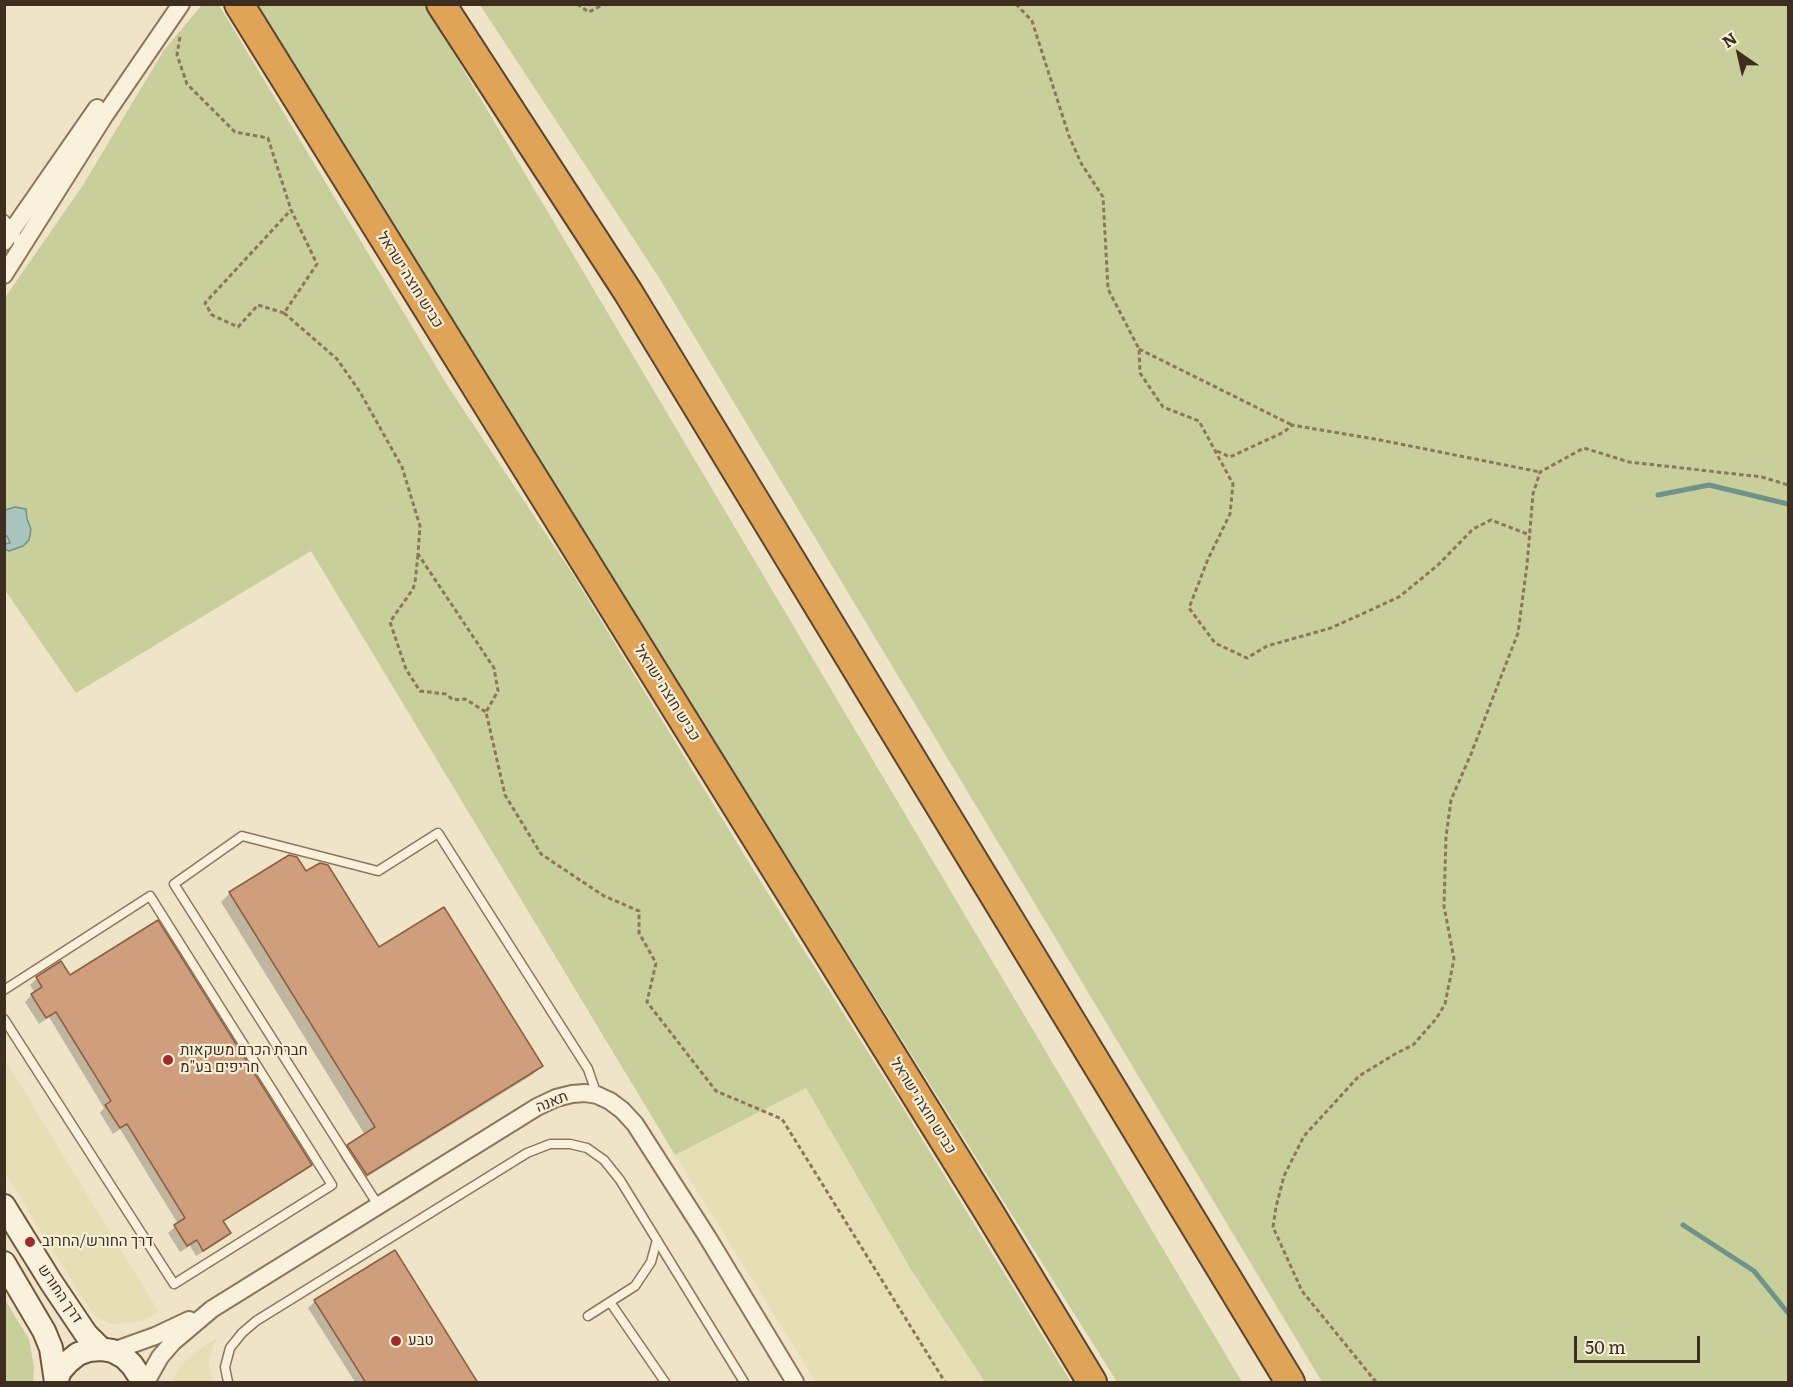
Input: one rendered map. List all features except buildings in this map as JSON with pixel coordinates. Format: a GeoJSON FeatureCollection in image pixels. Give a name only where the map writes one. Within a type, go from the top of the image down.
{"type":"FeatureCollection","features":[{"type":"Feature","properties":{"kind":"highway"},"geometry":{"type":"LineString","coordinates":[[441,4],[628,292],[1290,1383]]}},
{"type":"Feature","properties":{"kind":"highway","name":"כביש חוצה ישראל"},"geometry":{"type":"LineString","coordinates":[[244,12],[987,1209],[1092,1383]]}},
{"type":"Feature","properties":{"kind":"street"},"geometry":{"type":"LineString","coordinates":[[8,230],[101,101],[180,4]]}},
{"type":"Feature","properties":{"kind":"street"},"geometry":{"type":"LineString","coordinates":[[4,275],[105,115],[180,4]]}},
{"type":"Feature","properties":{"kind":"street","name":"תאנה"},"geometry":{"type":"LineString","coordinates":[[107,1350],[155,1336],[212,1309],[537,1107],[556,1098],[572,1094],[597,1095]]}},
{"type":"Feature","properties":{"kind":"street"},"geometry":{"type":"LineString","coordinates":[[597,1095],[622,1110],[635,1124],[795,1383]]}},
{"type":"Feature","properties":{"kind":"street","name":"דרך החורש"},"geometry":{"type":"LineString","coordinates":[[4,1206],[86,1334],[132,1365],[142,1383]]}},
{"type":"Feature","properties":{"kind":"street","name":"דרך החורש"},"geometry":{"type":"LineString","coordinates":[[4,1263],[44,1331],[51,1348],[56,1383]]}},
{"type":"Feature","properties":{"kind":"street","name":"תאנה"},"geometry":{"type":"LineString","coordinates":[[146,1383],[160,1357],[173,1342],[212,1309]]}},
{"type":"Feature","properties":{"kind":"street"},"geometry":{"type":"LineString","coordinates":[[56,1383],[64,1366],[78,1354],[89,1350],[107,1350]]}},
{"type":"Feature","properties":{"kind":"lane"},"geometry":{"type":"LineString","coordinates":[[8,230],[21,250]]}},
{"type":"Feature","properties":{"kind":"lane"},"geometry":{"type":"LineString","coordinates":[[378,1205],[174,884],[242,836],[378,871],[438,833],[588,1069],[597,1095]]}},
{"type":"Feature","properties":{"kind":"lane"},"geometry":{"type":"LineString","coordinates":[[4,990],[150,896],[332,1185],[174,1284],[4,1019]]}},
{"type":"Feature","properties":{"kind":"lane"},"geometry":{"type":"LineString","coordinates":[[228,1383],[225,1367],[230,1348],[256,1321],[527,1153],[550,1144],[570,1144],[587,1148],[604,1160],[620,1180],[744,1383]]}},
{"type":"Feature","properties":{"kind":"lane"},"geometry":{"type":"LineString","coordinates":[[588,1316],[636,1286],[651,1262],[657,1240]]}},
{"type":"Feature","properties":{"kind":"lane"},"geometry":{"type":"LineString","coordinates":[[610,1302],[665,1383]]}},
{"type":"Feature","properties":{"kind":"path"},"geometry":{"type":"LineString","coordinates":[[577,4],[589,12],[604,4]]}},
{"type":"Feature","properties":{"kind":"path"},"geometry":{"type":"LineString","coordinates":[[1016,4],[1032,21],[1069,135],[1081,163],[1103,197],[1107,289],[1139,349],[1140,374],[1163,407],[1199,421],[1233,484],[1230,514],[1208,559],[1189,608],[1215,643],[1247,658],[1267,646],[1331,628],[1399,597],[1438,565],[1473,529],[1491,520],[1530,535]]}},
{"type":"Feature","properties":{"kind":"path"},"geometry":{"type":"LineString","coordinates":[[180,34],[177,55],[187,84],[235,132],[268,138],[291,210],[317,264],[284,312]]}},
{"type":"Feature","properties":{"kind":"path"},"geometry":{"type":"LineString","coordinates":[[291,210],[205,303],[212,315],[238,327],[258,305],[284,312],[337,359],[360,392],[402,467],[420,526],[415,582],[390,622],[406,669],[420,691],[446,694],[453,700],[465,699],[486,712]]}},
{"type":"Feature","properties":{"kind":"path"},"geometry":{"type":"LineString","coordinates":[[1139,349],[1292,425],[1539,472],[1584,448],[1629,462],[1762,477],[1788,485]]}},
{"type":"Feature","properties":{"kind":"path"},"geometry":{"type":"LineString","coordinates":[[1215,451],[1230,457],[1284,432],[1292,425]]}},
{"type":"Feature","properties":{"kind":"path"},"geometry":{"type":"LineString","coordinates":[[1376,1383],[1302,1291],[1273,1227],[1276,1207],[1284,1176],[1304,1136],[1359,1076],[1413,1045],[1436,1019],[1445,1004],[1454,959],[1444,906],[1446,837],[1451,800],[1518,633],[1533,494],[1539,472]]}},
{"type":"Feature","properties":{"kind":"path"},"geometry":{"type":"LineString","coordinates":[[418,554],[494,668],[498,691],[486,712],[505,795],[540,854],[604,896],[639,911],[639,933],[656,963],[647,1002],[716,1091],[782,1119],[945,1383]]}},
{"type":"Feature","properties":{"kind":"shaded area"},"geometry":{"type":"Polygon","coordinates":[[[5,1060],[159,1312],[142,1321],[124,1323],[110,1324],[97,1317],[85,1302],[5,1173],[5,1060]]]}},
{"type":"Feature","properties":{"kind":"shaded area"},"geometry":{"type":"Polygon","coordinates":[[[806,1088],[910,1268],[985,1382],[816,1382],[675,1155],[806,1088]]]}},
{"type":"Feature","properties":{"kind":"shaded area"},"geometry":{"type":"Polygon","coordinates":[[[218,1337],[209,1364],[214,1382],[172,1382],[181,1365],[218,1337]]]}},
{"type":"Feature","properties":{"kind":"green space"},"geometry":{"type":"Polygon","coordinates":[[[202,5],[219,5],[449,388],[572,573],[1071,1382],[985,1382],[910,1268],[806,1088],[675,1155],[311,551],[76,693],[5,590],[4,299],[83,185],[164,50],[202,5]]]}},
{"type":"Feature","properties":{"kind":"green space"},"geometry":{"type":"Polygon","coordinates":[[[252,5],[425,5],[1242,1382],[1117,1382],[252,5]]]}},
{"type":"Feature","properties":{"kind":"green space"},"geometry":{"type":"Polygon","coordinates":[[[480,5],[1788,5],[1788,1382],[1322,1382],[658,276],[480,5]]]}},
{"type":"Feature","properties":{"kind":"green space"},"geometry":{"type":"Polygon","coordinates":[[[4,1298],[29,1339],[34,1367],[33,1382],[5,1382],[4,1298]]]}},
{"type":"Feature","properties":{"kind":"water"},"geometry":{"type":"Polygon","coordinates":[[[15,507],[26,509],[31,529],[29,540],[23,546],[9,551],[5,549],[5,544],[10,543],[5,536],[5,510],[15,507]]]}},
{"type":"Feature","properties":{"kind":"waterway"},"geometry":{"type":"LineString","coordinates":[[1658,495],[1709,485],[1788,504]]}},
{"type":"Feature","properties":{"kind":"waterway"},"geometry":{"type":"LineString","coordinates":[[1683,1225],[1754,1271],[1788,1313]]}},
{"type":"Feature","properties":{"kind":"place","name":"חברת הכרם משקאות חריפים בע\"מ"},"geometry":{"type":"Point","coordinates":[168,1060]}},
{"type":"Feature","properties":{"kind":"place","name":"דרך החורש/החרוב"},"geometry":{"type":"Point","coordinates":[30,1242]}},
{"type":"Feature","properties":{"kind":"place","name":"טבע"},"geometry":{"type":"Point","coordinates":[396,1341]}}]}
